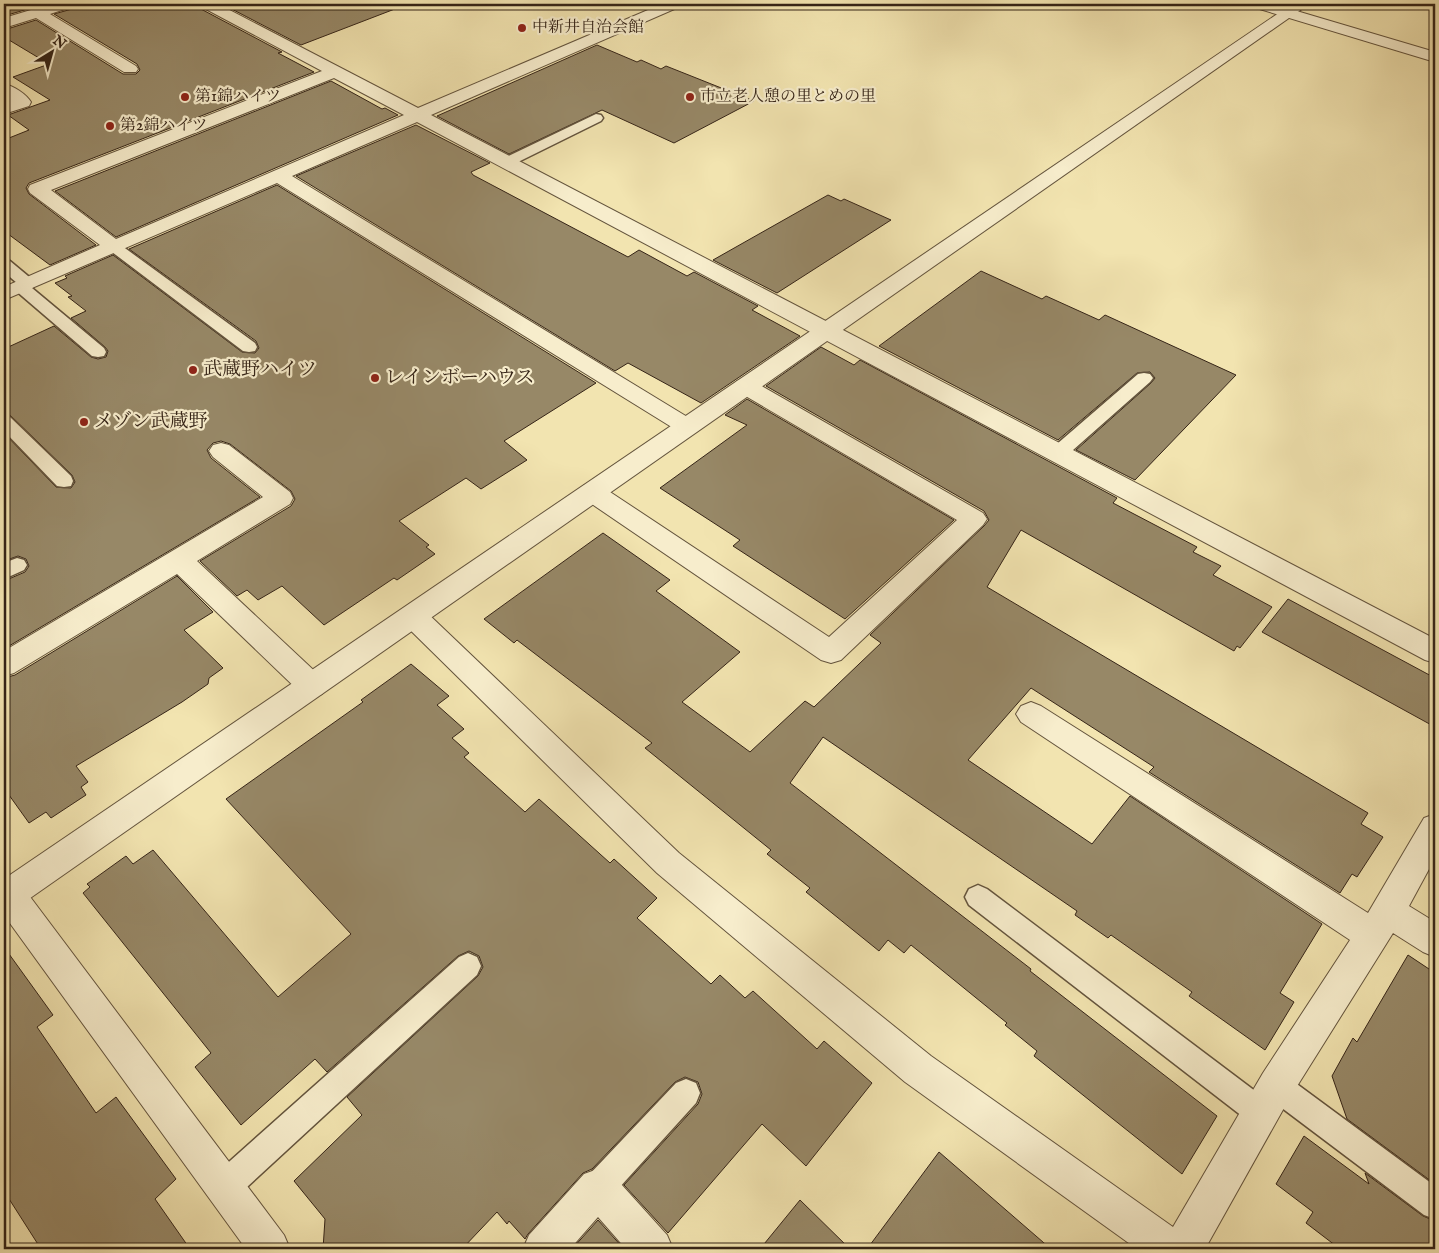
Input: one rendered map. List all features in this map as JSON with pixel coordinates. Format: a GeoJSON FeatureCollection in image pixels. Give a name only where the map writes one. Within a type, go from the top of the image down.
{"type":"FeatureCollection","features":[{"type":"Feature","properties":{"kind":"street"},"geometry":{"type":"LineString","coordinates":[[4,24],[66,4]]}},
{"type":"Feature","properties":{"kind":"street"},"geometry":{"type":"LineString","coordinates":[[208,4],[1435,652]]}},
{"type":"Feature","properties":{"kind":"street"},"geometry":{"type":"LineString","coordinates":[[18,288],[674,4]]}},
{"type":"Feature","properties":{"kind":"street"},"geometry":{"type":"LineString","coordinates":[[1258,4],[1295,8],[1435,57]]}},
{"type":"Feature","properties":{"kind":"street"},"geometry":{"type":"LineString","coordinates":[[270,1249],[5,894],[312,686],[686,426],[826,332],[1295,8]]}},
{"type":"Feature","properties":{"kind":"street"},"geometry":{"type":"LineString","coordinates":[[39,12],[130,69]]}},
{"type":"Feature","properties":{"kind":"street"},"geometry":{"type":"LineString","coordinates":[[113,246],[37,189],[337,71]]}},
{"type":"Feature","properties":{"kind":"street"},"geometry":{"type":"LineString","coordinates":[[4,89],[23,102],[4,109]]}},
{"type":"Feature","properties":{"kind":"street"},"geometry":{"type":"LineString","coordinates":[[279,176],[686,426]]}},
{"type":"Feature","properties":{"kind":"street"},"geometry":{"type":"LineString","coordinates":[[592,492],[831,652],[974,519],[745,386]]}},
{"type":"Feature","properties":{"kind":"street"},"geometry":{"type":"LineString","coordinates":[[4,665],[281,498],[221,451]]}},
{"type":"Feature","properties":{"kind":"street"},"geometry":{"type":"LineString","coordinates":[[179,560],[312,686]]}},
{"type":"Feature","properties":{"kind":"street"},"geometry":{"type":"LineString","coordinates":[[413,616],[668,863],[918,1069],[1170,1249]]}},
{"type":"Feature","properties":{"kind":"street"},"geometry":{"type":"LineString","coordinates":[[1031,714],[1379,922],[1435,941]]}},
{"type":"Feature","properties":{"kind":"street"},"geometry":{"type":"LineString","coordinates":[[1183,1249],[1268,1099],[1379,922],[1435,828]]}},
{"type":"Feature","properties":{"kind":"street"},"geometry":{"type":"LineString","coordinates":[[543,1249],[598,1188],[653,1249]]}},
{"type":"Feature","properties":{"kind":"lane"},"geometry":{"type":"LineString","coordinates":[[507,162],[596,118]]}},
{"type":"Feature","properties":{"kind":"lane"},"geometry":{"type":"LineString","coordinates":[[113,246],[249,347]]}},
{"type":"Feature","properties":{"kind":"lane"},"geometry":{"type":"LineString","coordinates":[[4,264],[18,288],[98,352]]}},
{"type":"Feature","properties":{"kind":"lane"},"geometry":{"type":"LineString","coordinates":[[1057,454],[1144,378]]}},
{"type":"Feature","properties":{"kind":"lane"},"geometry":{"type":"LineString","coordinates":[[4,420],[64,481]]}},
{"type":"Feature","properties":{"kind":"lane"},"geometry":{"type":"LineString","coordinates":[[978,897],[1268,1099],[1435,1204]]}},
{"type":"Feature","properties":{"kind":"lane"},"geometry":{"type":"LineString","coordinates":[[223,1188],[468,966]]}},
{"type":"Feature","properties":{"kind":"lane"},"geometry":{"type":"LineString","coordinates":[[598,1188],[686,1093]]}},
{"type":"Feature","properties":{"kind":"building"},"geometry":{"type":"Polygon","coordinates":[[[4,4],[45,4],[4,16],[4,4]]]}},
{"type":"Feature","properties":{"kind":"building"},"geometry":{"type":"Polygon","coordinates":[[[75,4],[198,4],[201,9],[282,52],[278,53],[314,72],[29,183],[26,188],[29,194],[96,245],[50,265],[4,231],[4,140],[29,130],[8,115],[50,100],[13,77],[49,64],[4,37],[4,30],[36,20],[123,74],[136,74],[140,70],[137,64],[54,14],[72,9],[75,4]]]}},
{"type":"Feature","properties":{"kind":"building"},"geometry":{"type":"Polygon","coordinates":[[[222,4],[399,4],[400,7],[301,45],[222,4]]]}},
{"type":"Feature","properties":{"kind":"building"},"geometry":{"type":"Polygon","coordinates":[[[597,45],[637,62],[641,60],[661,69],[666,66],[754,101],[674,143],[602,110],[509,154],[437,116],[597,45]]]}},
{"type":"Feature","properties":{"kind":"building"},"geometry":{"type":"Polygon","coordinates":[[[331,81],[382,109],[385,108],[398,115],[116,237],[55,191],[331,81]]]}},
{"type":"Feature","properties":{"kind":"building"},"geometry":{"type":"Polygon","coordinates":[[[416,125],[490,163],[471,172],[473,175],[628,257],[639,250],[687,276],[694,272],[758,306],[752,310],[800,336],[701,403],[628,363],[615,371],[296,176],[416,125]]]}},
{"type":"Feature","properties":{"kind":"building"},"geometry":{"type":"Polygon","coordinates":[[[277,185],[596,383],[504,441],[527,460],[481,489],[466,478],[399,521],[429,545],[426,547],[435,554],[397,580],[394,578],[324,625],[282,586],[258,600],[247,590],[237,596],[200,561],[291,506],[295,499],[291,491],[230,444],[221,441],[213,443],[207,450],[211,458],[260,497],[4,649],[4,581],[25,572],[29,566],[26,559],[18,556],[4,561],[4,433],[56,487],[71,488],[75,482],[72,475],[11,416],[4,413],[4,349],[54,326],[91,357],[98,359],[106,357],[108,351],[105,347],[71,318],[86,311],[68,297],[72,296],[55,283],[67,278],[65,276],[113,255],[242,352],[255,353],[259,348],[256,341],[129,249],[277,185]]]}},
{"type":"Feature","properties":{"kind":"building"},"geometry":{"type":"Polygon","coordinates":[[[828,195],[841,201],[844,199],[891,220],[777,293],[713,260],[828,195]]]}},
{"type":"Feature","properties":{"kind":"building"},"geometry":{"type":"Polygon","coordinates":[[[981,271],[1042,299],[1046,296],[1099,320],[1105,315],[1236,375],[1135,480],[1076,450],[1151,383],[1155,378],[1150,372],[1137,373],[1058,440],[879,346],[981,271]]]}},
{"type":"Feature","properties":{"kind":"building"},"geometry":{"type":"Polygon","coordinates":[[[821,347],[854,365],[860,360],[1117,498],[1113,503],[1197,547],[1193,552],[1221,566],[1213,575],[1272,607],[1240,648],[1237,646],[1234,651],[1021,530],[987,587],[1368,813],[1361,824],[1383,837],[1357,877],[1352,874],[1340,893],[1149,772],[1154,767],[1031,688],[968,760],[1092,844],[1130,796],[1322,924],[1280,993],[1294,1002],[1265,1050],[1189,996],[1192,992],[1111,935],[1108,938],[1075,915],[1077,911],[823,737],[790,783],[1031,969],[1030,971],[1217,1116],[1182,1174],[1034,1056],[1037,1051],[1005,1025],[1007,1023],[911,945],[904,953],[888,940],[879,951],[806,892],[810,888],[767,854],[771,850],[645,748],[652,743],[517,640],[514,643],[484,619],[603,533],[670,580],[656,591],[740,652],[682,702],[750,752],[805,701],[814,707],[881,643],[870,635],[989,520],[984,511],[766,386],[821,347]]]}},
{"type":"Feature","properties":{"kind":"building"},"geometry":{"type":"Polygon","coordinates":[[[747,399],[954,520],[845,619],[733,546],[740,540],[660,488],[747,425],[725,415],[747,399]]]}},
{"type":"Feature","properties":{"kind":"building"},"geometry":{"type":"Polygon","coordinates":[[[177,576],[213,612],[184,630],[223,668],[209,678],[208,684],[182,702],[76,766],[88,782],[81,787],[86,795],[51,818],[46,812],[29,823],[4,788],[4,678],[15,675],[177,576]]]}},
{"type":"Feature","properties":{"kind":"building"},"geometry":{"type":"Polygon","coordinates":[[[1288,599],[1435,678],[1435,727],[1262,632],[1288,599]]]}},
{"type":"Feature","properties":{"kind":"building"},"geometry":{"type":"Polygon","coordinates":[[[411,664],[449,696],[437,705],[464,729],[452,738],[469,753],[464,757],[525,812],[539,799],[610,863],[614,859],[657,898],[637,918],[711,984],[720,975],[745,998],[753,991],[817,1049],[824,1041],[872,1083],[806,1166],[762,1124],[668,1233],[624,1185],[698,1104],[702,1094],[698,1082],[685,1077],[675,1082],[592,1169],[583,1173],[525,1239],[509,1221],[507,1224],[497,1212],[462,1249],[323,1249],[325,1219],[294,1181],[362,1115],[347,1097],[478,976],[483,967],[479,956],[469,951],[458,956],[327,1072],[315,1059],[241,1125],[195,1067],[211,1053],[83,893],[90,887],[87,884],[126,856],[133,864],[153,850],[278,997],[351,934],[226,799],[363,702],[361,700],[411,664]]]}},
{"type":"Feature","properties":{"kind":"building"},"geometry":{"type":"Polygon","coordinates":[[[4,947],[53,1015],[37,1027],[96,1113],[116,1097],[176,1179],[155,1199],[190,1249],[41,1249],[4,1191],[4,947]]]}},
{"type":"Feature","properties":{"kind":"building"},"geometry":{"type":"Polygon","coordinates":[[[1408,955],[1435,973],[1435,1184],[1347,1119],[1332,1076],[1353,1038],[1357,1042],[1408,955]]]}},
{"type":"Feature","properties":{"kind":"building"},"geometry":{"type":"Polygon","coordinates":[[[1304,1136],[1369,1184],[1365,1173],[1423,1216],[1435,1221],[1435,1249],[1340,1249],[1306,1223],[1313,1212],[1276,1184],[1304,1136]]]}},
{"type":"Feature","properties":{"kind":"building"},"geometry":{"type":"Polygon","coordinates":[[[939,1152],[1051,1249],[867,1249],[939,1152]]]}},
{"type":"Feature","properties":{"kind":"building"},"geometry":{"type":"Polygon","coordinates":[[[800,1200],[850,1249],[760,1249],[800,1200]]]}},
{"type":"Feature","properties":{"kind":"building"},"geometry":{"type":"Polygon","coordinates":[[[598,1220],[624,1249],[572,1249],[598,1220]]]}},
{"type":"Feature","properties":{"kind":"place","name":"中新井自治会館"},"geometry":{"type":"Point","coordinates":[522,28]}},
{"type":"Feature","properties":{"kind":"place","name":"第1錦ハイツ"},"geometry":{"type":"Point","coordinates":[185,97]}},
{"type":"Feature","properties":{"kind":"place","name":"市立老人憩の里とめの里"},"geometry":{"type":"Point","coordinates":[690,97]}},
{"type":"Feature","properties":{"kind":"place","name":"第2錦ハイツ"},"geometry":{"type":"Point","coordinates":[110,126]}},
{"type":"Feature","properties":{"kind":"place","name":"武蔵野ハイツ"},"geometry":{"type":"Point","coordinates":[193,370]}},
{"type":"Feature","properties":{"kind":"place","name":"レインボーハウス"},"geometry":{"type":"Point","coordinates":[375,378]}},
{"type":"Feature","properties":{"kind":"place","name":"メゾン武蔵野"},"geometry":{"type":"Point","coordinates":[84,422]}}]}
